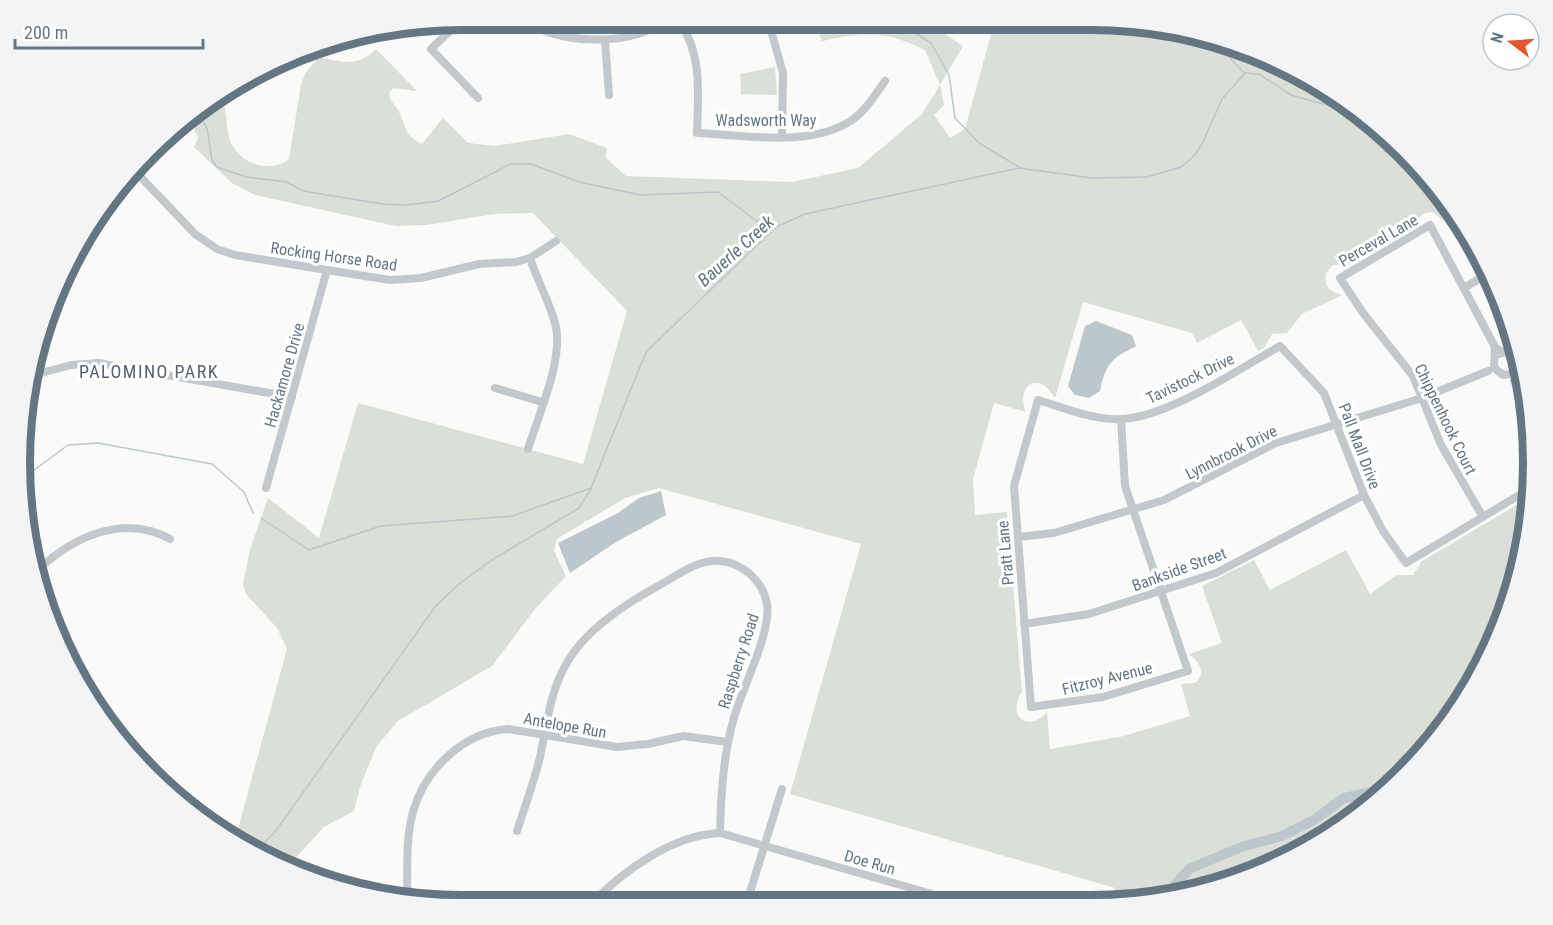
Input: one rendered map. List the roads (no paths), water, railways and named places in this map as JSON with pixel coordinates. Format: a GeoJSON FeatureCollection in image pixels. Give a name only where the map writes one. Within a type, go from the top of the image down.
{"type":"FeatureCollection","features":[{"type":"Feature","properties":{"kind":"street"},"geometry":{"type":"LineString","coordinates":[[451,30],[431,49],[478,98]]}},
{"type":"Feature","properties":{"kind":"street"},"geometry":{"type":"LineString","coordinates":[[545,30],[605,40],[650,30]]}},
{"type":"Feature","properties":{"kind":"street","name":"Wadsworth Way"},"geometry":{"type":"LineString","coordinates":[[684,30],[691,42],[697,64],[697,133],[783,137],[825,134],[840,127],[863,110],[885,81]]}},
{"type":"Feature","properties":{"kind":"street"},"geometry":{"type":"LineString","coordinates":[[771,30],[783,73],[783,137]]}},
{"type":"Feature","properties":{"kind":"street"},"geometry":{"type":"LineString","coordinates":[[605,40],[609,95]]}},
{"type":"Feature","properties":{"kind":"street","name":"Rocking Horse Road"},"geometry":{"type":"LineString","coordinates":[[139,175],[195,234],[217,249],[235,255],[390,280],[406,279],[479,264],[501,264],[530,258],[556,241]]}},
{"type":"Feature","properties":{"kind":"street","name":"Perceval Lane"},"geometry":{"type":"LineString","coordinates":[[1340,278],[1431,225],[1464,288]]}},
{"type":"Feature","properties":{"kind":"street"},"geometry":{"type":"LineString","coordinates":[[528,449],[555,358],[557,334],[530,258]]}},
{"type":"Feature","properties":{"kind":"street","name":"Hackamore Drive"},"geometry":{"type":"LineString","coordinates":[[266,488],[327,270]]}},
{"type":"Feature","properties":{"kind":"street","name":"Chippenhook Court"},"geometry":{"type":"LineString","coordinates":[[1340,278],[1363,313],[1409,370],[1441,445],[1483,517]]}},
{"type":"Feature","properties":{"kind":"street"},"geometry":{"type":"LineString","coordinates":[[1481,278],[1464,288],[1498,351],[1509,355]]}},
{"type":"Feature","properties":{"kind":"street","name":"Tavistock Drive"},"geometry":{"type":"LineString","coordinates":[[1038,399],[1092,416],[1121,419],[1166,408],[1280,346]]}},
{"type":"Feature","properties":{"kind":"street","name":"Pall Mall Drive"},"geometry":{"type":"LineString","coordinates":[[1280,346],[1320,388],[1327,399],[1335,425],[1364,495],[1383,531],[1406,563],[1483,517]]}},
{"type":"Feature","properties":{"kind":"street"},"geometry":{"type":"LineString","coordinates":[[1498,351],[1492,369],[1510,374],[1516,385]]}},
{"type":"Feature","properties":{"kind":"street"},"geometry":{"type":"LineString","coordinates":[[39,373],[71,364],[98,363],[292,397]]}},
{"type":"Feature","properties":{"kind":"street"},"geometry":{"type":"LineString","coordinates":[[1510,374],[1512,368]]}},
{"type":"Feature","properties":{"kind":"street","name":"Lynnbrook Drive"},"geometry":{"type":"LineString","coordinates":[[1018,537],[1054,533],[1173,497],[1276,443],[1422,398],[1492,369]]}},
{"type":"Feature","properties":{"kind":"street"},"geometry":{"type":"LineString","coordinates":[[495,388],[542,402]]}},
{"type":"Feature","properties":{"kind":"street","name":"Pratt Lane"},"geometry":{"type":"LineString","coordinates":[[1031,707],[1014,480],[1038,399]]}},
{"type":"Feature","properties":{"kind":"street"},"geometry":{"type":"LineString","coordinates":[[1121,419],[1123,472],[1133,510],[1161,592]]}},
{"type":"Feature","properties":{"kind":"street"},"geometry":{"type":"LineString","coordinates":[[1483,517],[1522,494]]}},
{"type":"Feature","properties":{"kind":"street","name":"Bankside Street"},"geometry":{"type":"LineString","coordinates":[[1024,624],[1078,617],[1216,573],[1364,495]]}},
{"type":"Feature","properties":{"kind":"street"},"geometry":{"type":"LineString","coordinates":[[43,566],[75,541],[116,529],[137,529],[159,533],[170,539]]}},
{"type":"Feature","properties":{"kind":"street","name":"Raspberry Road"},"geometry":{"type":"LineString","coordinates":[[517,831],[532,788],[556,687],[579,645],[647,592],[692,568],[710,561],[722,561],[736,565],[755,577],[764,592],[768,616],[738,704],[728,742],[722,785],[720,833]]}},
{"type":"Feature","properties":{"kind":"street","name":"Fitzroy Avenue"},"geometry":{"type":"LineString","coordinates":[[1031,707],[1103,697],[1188,671],[1161,592]]}},
{"type":"Feature","properties":{"kind":"street","name":"Antelope Run"},"geometry":{"type":"LineString","coordinates":[[407,891],[409,837],[414,811],[426,784],[442,762],[458,747],[484,734],[519,729],[617,747],[648,744],[683,736],[728,742]]}},
{"type":"Feature","properties":{"kind":"street"},"geometry":{"type":"LineString","coordinates":[[749,895],[782,789]]}},
{"type":"Feature","properties":{"kind":"street"},"geometry":{"type":"LineString","coordinates":[[600,895],[613,883],[669,847],[693,837],[720,833]]}},
{"type":"Feature","properties":{"kind":"street","name":"Doe Run"},"geometry":{"type":"LineString","coordinates":[[720,833],[939,895]]}},
{"type":"Feature","properties":{"kind":"waterway"},"geometry":{"type":"LineString","coordinates":[[910,30],[931,43],[949,75],[955,118],[979,143],[1019,167]]}},
{"type":"Feature","properties":{"kind":"waterway"},"geometry":{"type":"LineString","coordinates":[[1223,51],[1244,73]]}},
{"type":"Feature","properties":{"kind":"waterway","name":"Bauerle Creek"},"geometry":{"type":"LineString","coordinates":[[261,518],[309,550],[381,526],[512,516],[591,488],[646,352],[776,227],[805,214],[1019,168],[1092,178],[1147,177],[1181,167],[1194,156],[1202,144],[1222,99],[1245,73],[1259,74],[1291,95],[1339,108]]}},
{"type":"Feature","properties":{"kind":"waterway"},"geometry":{"type":"LineString","coordinates":[[201,118],[207,128],[212,160],[217,167],[246,177],[287,182],[303,191],[383,204],[406,205],[438,201],[511,164],[531,164],[579,182],[640,195],[718,192],[761,224],[776,227]]}},
{"type":"Feature","properties":{"kind":"waterway"},"geometry":{"type":"LineString","coordinates":[[30,473],[68,445],[98,443],[212,464],[244,492],[253,513]]}},
{"type":"Feature","properties":{"kind":"waterway"},"geometry":{"type":"LineString","coordinates":[[262,845],[275,832],[435,607],[459,584],[492,560],[579,508],[591,489]]}},
{"type":"Feature","properties":{"kind":"waterway"},"geometry":{"type":"LineString","coordinates":[[1173,887],[1189,869],[1241,847],[1282,836],[1314,820],[1344,798],[1370,793]]}},
{"type":"Feature","properties":{"kind":"district","name":"PALOMINO PARK"},"geometry":{"type":"Point","coordinates":[149,372]}}]}
